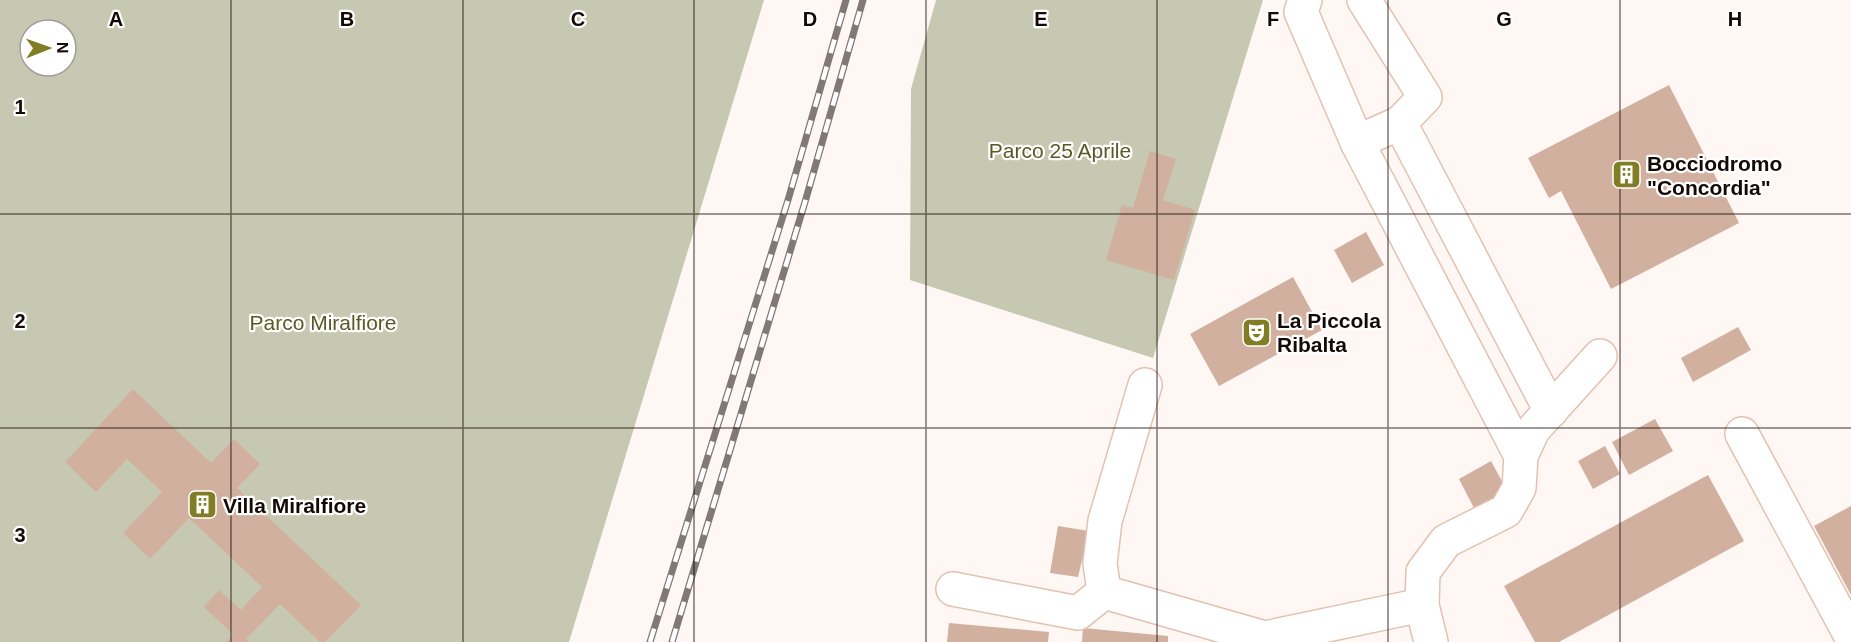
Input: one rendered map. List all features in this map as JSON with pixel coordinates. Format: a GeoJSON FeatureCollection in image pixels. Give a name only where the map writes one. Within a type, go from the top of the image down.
{"type":"FeatureCollection","features":[{"type":"Feature","properties":{"kind":"street"},"geometry":{"type":"LineString","coordinates":[[1305,0],[1301,12],[1357,142],[1521,456]]}},
{"type":"Feature","properties":{"kind":"street"},"geometry":{"type":"LineString","coordinates":[[1357,142],[1400,123],[1425,97],[1364,0]]}},
{"type":"Feature","properties":{"kind":"street"},"geometry":{"type":"LineString","coordinates":[[1400,123],[1551,411]]}},
{"type":"Feature","properties":{"kind":"street"},"geometry":{"type":"LineString","coordinates":[[1431,642],[1422,604],[1423,572],[1440,530],[1506,511],[1519,488],[1521,456],[1533,430],[1600,356]]}},
{"type":"Feature","properties":{"kind":"street"},"geometry":{"type":"LineString","coordinates":[[1104,592],[1100,563],[1106,521],[1145,385]]}},
{"type":"Feature","properties":{"kind":"street"},"geometry":{"type":"LineString","coordinates":[[1742,435],[1851,636]]}},
{"type":"Feature","properties":{"kind":"street"},"geometry":{"type":"LineString","coordinates":[[953,590],[1078,613],[1104,592]]}},
{"type":"Feature","properties":{"kind":"street"},"geometry":{"type":"LineString","coordinates":[[1104,592],[1265,638],[1422,604]]}},
{"type":"Feature","properties":{"kind":"green space","name":"Parco Miralfiore"},"geometry":{"type":"Polygon","coordinates":[[[0,0],[764,0],[569,642],[0,642],[0,0]]]}},
{"type":"Feature","properties":{"kind":"green space","name":"Parco 25 Aprile"},"geometry":{"type":"Polygon","coordinates":[[[936,0],[1263,0],[1153,358],[910,280],[911,89],[936,0]]]}},
{"type":"Feature","properties":{"kind":"building","name":"Bocciodromo \"Concordia\""},"geometry":{"type":"Polygon","coordinates":[[[1669,85],[1739,223],[1611,289],[1561,191],[1549,198],[1528,158],[1669,85]]]}},
{"type":"Feature","properties":{"kind":"building"},"geometry":{"type":"Polygon","coordinates":[[[1150,151],[1176,159],[1163,200],[1195,210],[1174,280],[1106,260],[1122,205],[1133,208],[1150,151]]]}},
{"type":"Feature","properties":{"kind":"building"},"geometry":{"type":"Polygon","coordinates":[[[1366,232],[1384,265],[1352,283],[1334,250],[1366,232]]]}},
{"type":"Feature","properties":{"kind":"building","name":"La Piccola Ribalta"},"geometry":{"type":"Polygon","coordinates":[[[1293,277],[1322,330],[1219,386],[1190,334],[1293,277]]]}},
{"type":"Feature","properties":{"kind":"building"},"geometry":{"type":"Polygon","coordinates":[[[1738,327],[1751,350],[1693,382],[1681,358],[1738,327]]]}},
{"type":"Feature","properties":{"kind":"building","name":"Villa Miralfiore"},"geometry":{"type":"Polygon","coordinates":[[[133,389],[211,463],[234,439],[260,464],[237,488],[361,605],[325,642],[320,642],[280,604],[246,639],[250,642],[226,642],[233,634],[204,607],[219,590],[241,610],[262,587],[189,518],[150,559],[123,533],[162,492],[127,459],[96,492],[65,462],[133,389]]]}},
{"type":"Feature","properties":{"kind":"building"},"geometry":{"type":"Polygon","coordinates":[[[1655,419],[1673,451],[1629,475],[1612,442],[1655,419]]]}},
{"type":"Feature","properties":{"kind":"building"},"geometry":{"type":"Polygon","coordinates":[[[1605,446],[1620,474],[1593,489],[1578,461],[1605,446]]]}},
{"type":"Feature","properties":{"kind":"building"},"geometry":{"type":"Polygon","coordinates":[[[1491,461],[1509,494],[1476,512],[1459,479],[1491,461]]]}},
{"type":"Feature","properties":{"kind":"building"},"geometry":{"type":"Polygon","coordinates":[[[1708,475],[1744,541],[1559,642],[1535,642],[1504,586],[1708,475]]]}},
{"type":"Feature","properties":{"kind":"building"},"geometry":{"type":"Polygon","coordinates":[[[1851,506],[1851,595],[1814,526],[1851,506]]]}},
{"type":"Feature","properties":{"kind":"building"},"geometry":{"type":"Polygon","coordinates":[[[1058,526],[1089,531],[1078,577],[1050,573],[1058,526]]]}},
{"type":"Feature","properties":{"kind":"building"},"geometry":{"type":"Polygon","coordinates":[[[949,623],[1049,632],[1048,642],[947,642],[949,623]]]}},
{"type":"Feature","properties":{"kind":"building"},"geometry":{"type":"Polygon","coordinates":[[[1083,628],[1168,636],[1168,642],[1082,642],[1083,628]]]}},
{"type":"Feature","properties":{"kind":"railway"},"geometry":{"type":"LineString","coordinates":[[650,642],[788,200],[846,0]]}},
{"type":"Feature","properties":{"kind":"railway"},"geometry":{"type":"LineString","coordinates":[[672,642],[805,202],[863,0]]}},
{"type":"Feature","properties":{"kind":"place","name":"Bocciodromo \"Concordia\""},"geometry":{"type":"Point","coordinates":[1626,175]}},
{"type":"Feature","properties":{"kind":"place","name":"La Piccola Ribalta"},"geometry":{"type":"Point","coordinates":[1256,332]}},
{"type":"Feature","properties":{"kind":"place","name":"Villa Miralfiore"},"geometry":{"type":"Point","coordinates":[202,505]}}]}
